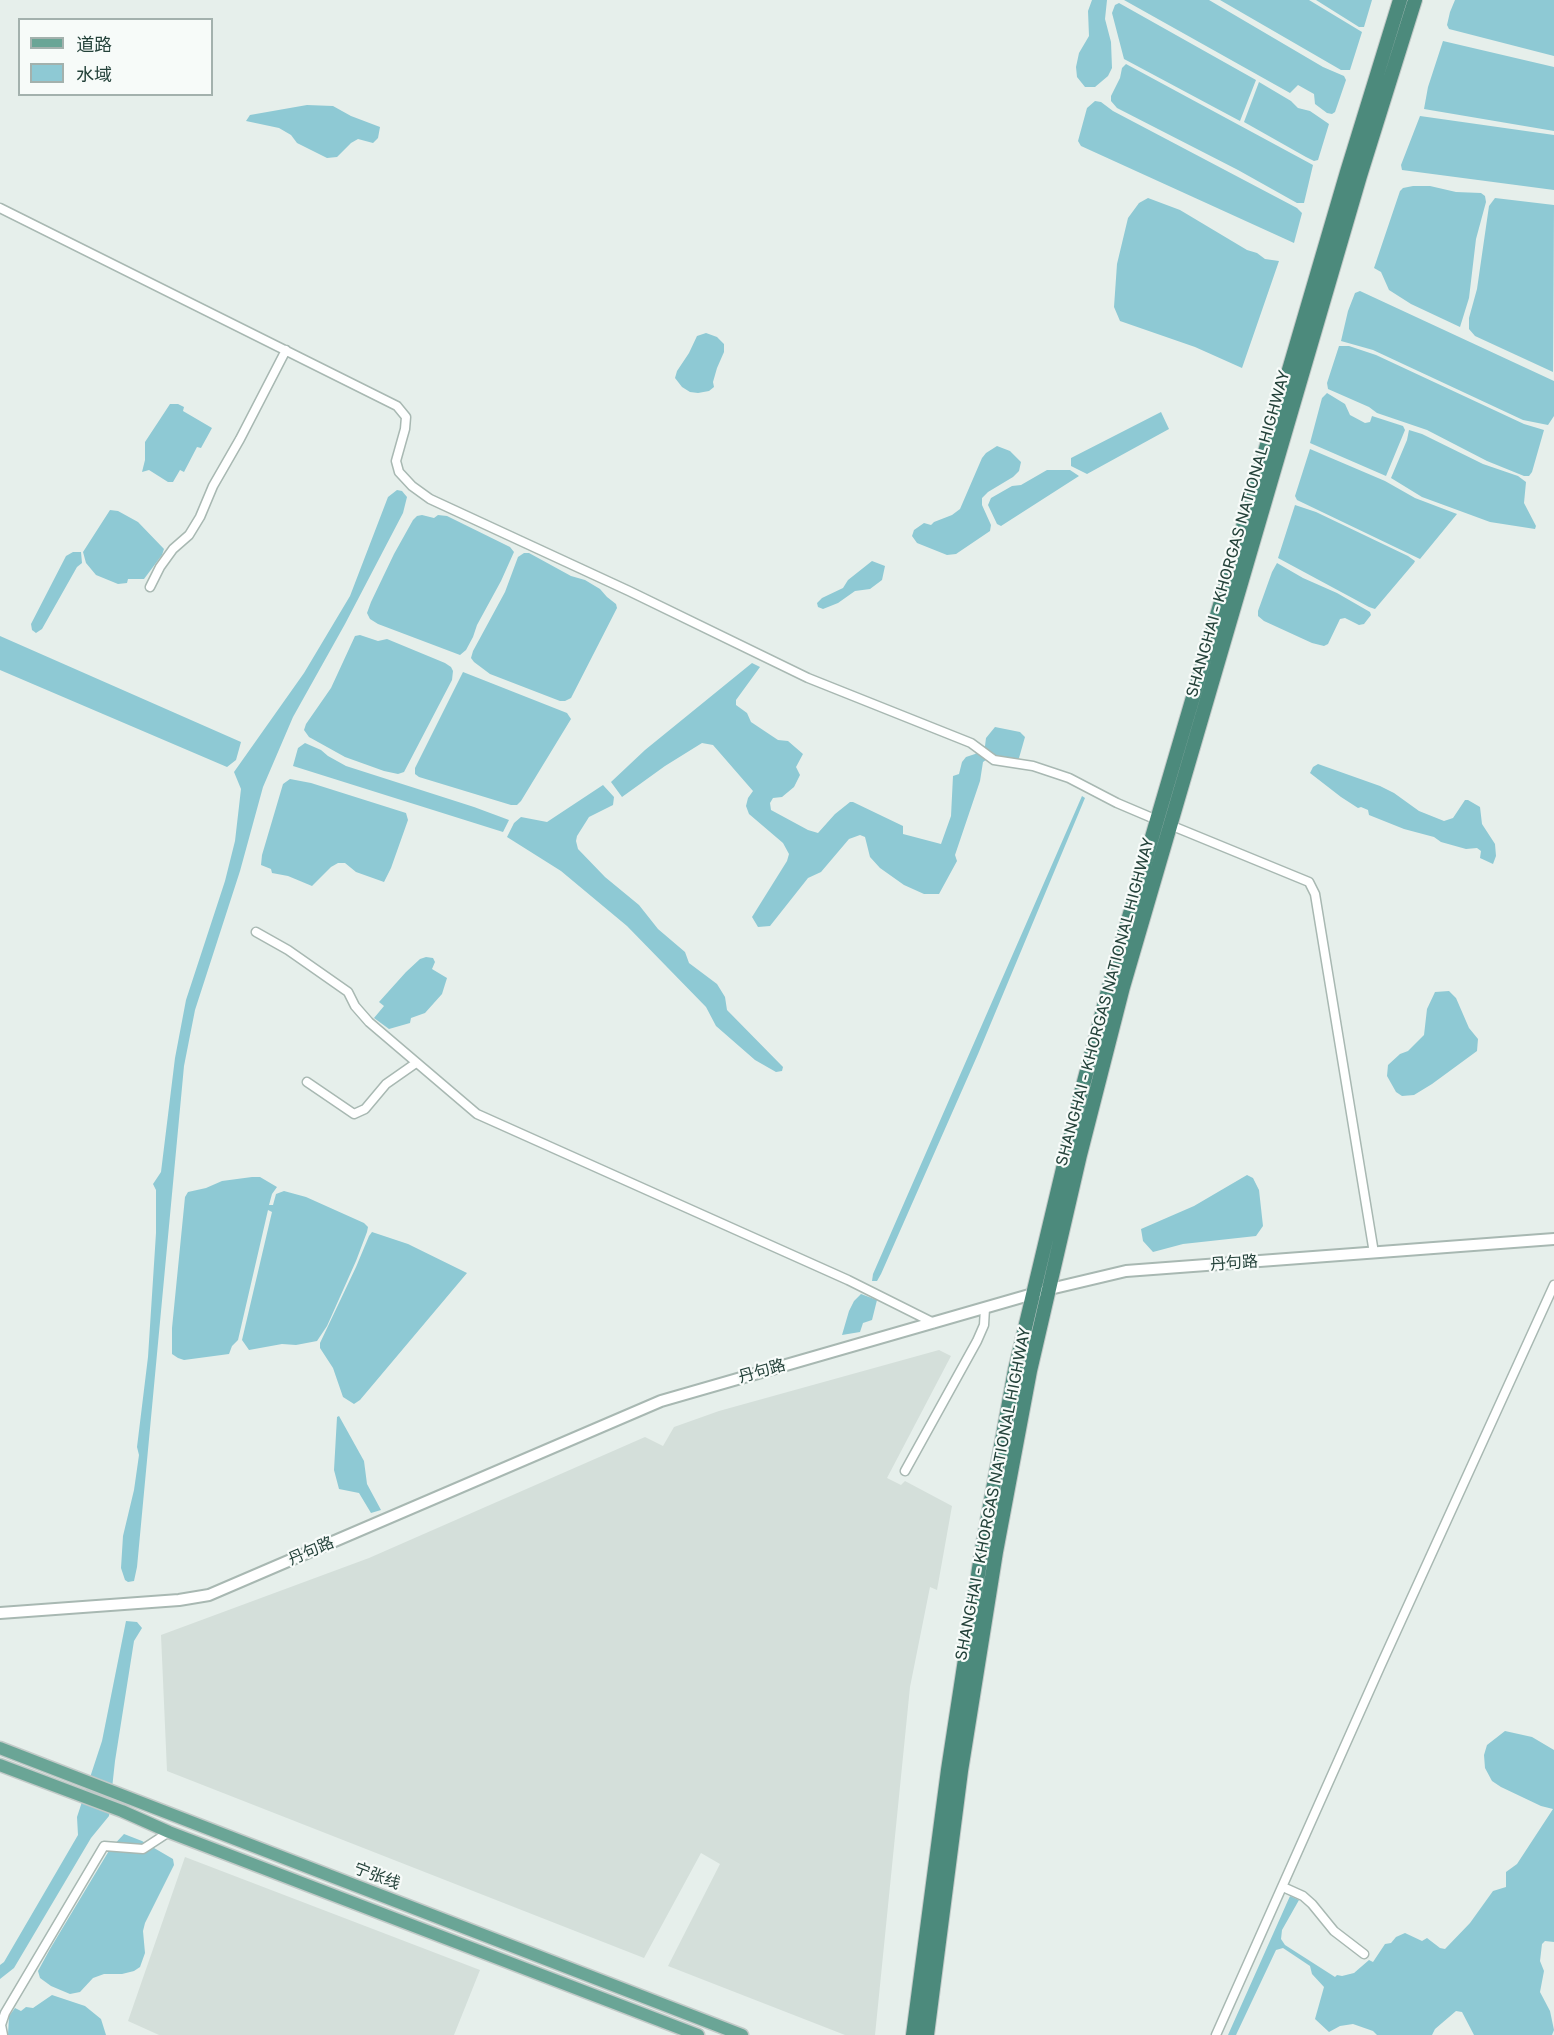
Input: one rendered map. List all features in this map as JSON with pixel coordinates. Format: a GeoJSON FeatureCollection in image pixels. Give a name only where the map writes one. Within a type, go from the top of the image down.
{"type":"FeatureCollection","features":[{"type":"Feature","properties":{"kind":"highway","name":"SHANGHAI - KHORGAS NATIONAL HIGHWAY"},"geometry":{"type":"LineString","coordinates":[[914,2035],[963,1710],[1030,1371],[1080,1155],[1164,823],[1340,194],[1400,0]]}},
{"type":"Feature","properties":{"kind":"highway","name":"SHANGHAI - KHORGAS NATIONAL HIGHWAY"},"geometry":{"type":"LineString","coordinates":[[927,2035],[982,1549],[1015,1370],[1086,1071],[1110,983],[1164,823],[1415,0]]}},
{"type":"Feature","properties":{"kind":"main road","name":"宁张线"},"geometry":{"type":"LineString","coordinates":[[0,1748],[742,2035]]}},
{"type":"Feature","properties":{"kind":"main road","name":"宁张线"},"geometry":{"type":"LineString","coordinates":[[0,1765],[698,2035]]}},
{"type":"Feature","properties":{"kind":"street"},"geometry":{"type":"LineString","coordinates":[[0,208],[397,406],[406,417],[396,461],[399,472],[412,486],[430,499],[629,591],[808,678],[971,743],[994,760],[1033,766],[1069,778],[1117,803],[1309,882],[1315,894],[1374,1252]]}},
{"type":"Feature","properties":{"kind":"street"},"geometry":{"type":"LineString","coordinates":[[150,587],[160,567],[173,549],[189,535],[200,517],[213,486],[286,350]]}},
{"type":"Feature","properties":{"kind":"street"},"geometry":{"type":"LineString","coordinates":[[256,932],[288,950],[348,992],[355,1006],[369,1022],[477,1114],[848,1280],[934,1323]]}},
{"type":"Feature","properties":{"kind":"street"},"geometry":{"type":"LineString","coordinates":[[307,1082],[354,1113],[365,1109],[386,1084],[417,1063]]}},
{"type":"Feature","properties":{"kind":"street","name":"丹句路"},"geometry":{"type":"LineString","coordinates":[[0,1613],[179,1600],[209,1595],[661,1401],[1050,1289],[1126,1271],[1554,1239]]}},
{"type":"Feature","properties":{"kind":"street"},"geometry":{"type":"LineString","coordinates":[[1216,2035],[1380,1666],[1554,1285]]}},
{"type":"Feature","properties":{"kind":"street"},"geometry":{"type":"LineString","coordinates":[[905,1471],[977,1341],[984,1325],[985,1308]]}},
{"type":"Feature","properties":{"kind":"street"},"geometry":{"type":"LineString","coordinates":[[3,2035],[1,2025],[5,2013],[104,1846],[143,1849],[169,1832]]}},
{"type":"Feature","properties":{"kind":"street"},"geometry":{"type":"LineString","coordinates":[[1283,1887],[1303,1896],[1334,1931],[1364,1954]]}},
{"type":"Feature","properties":{"kind":"shaded area"},"geometry":{"type":"Polygon","coordinates":[[[939,1350],[951,1356],[887,1478],[901,1485],[905,1481],[952,1506],[937,1590],[930,1587],[910,1687],[875,2035],[845,2035],[668,1966],[720,1864],[701,1853],[644,1958],[167,1771],[161,1635],[369,1558],[645,1437],[663,1446],[674,1427],[719,1411],[939,1350]]]}},
{"type":"Feature","properties":{"kind":"shaded area"},"geometry":{"type":"Polygon","coordinates":[[[185,1857],[480,1970],[454,2035],[159,2035],[128,2021],[185,1857]]]}},
{"type":"Feature","properties":{"kind":"water"},"geometry":{"type":"Polygon","coordinates":[[[1092,0],[1107,0],[1105,19],[1111,42],[1112,68],[1108,76],[1095,87],[1085,87],[1077,77],[1076,67],[1079,53],[1089,36],[1088,11],[1092,0]]]}},
{"type":"Feature","properties":{"kind":"water"},"geometry":{"type":"Polygon","coordinates":[[[1124,0],[1209,0],[1323,67],[1344,76],[1346,80],[1335,112],[1327,113],[1315,104],[1314,94],[1298,85],[1290,93],[1124,0]]]}},
{"type":"Feature","properties":{"kind":"water"},"geometry":{"type":"Polygon","coordinates":[[[1220,0],[1309,0],[1362,32],[1350,70],[1341,70],[1220,0]]]}},
{"type":"Feature","properties":{"kind":"water"},"geometry":{"type":"Polygon","coordinates":[[[1316,0],[1372,0],[1364,27],[1359,27],[1316,0]]]}},
{"type":"Feature","properties":{"kind":"water"},"geometry":{"type":"Polygon","coordinates":[[[1455,0],[1554,0],[1554,56],[1449,29],[1447,25],[1455,0]]]}},
{"type":"Feature","properties":{"kind":"water"},"geometry":{"type":"Polygon","coordinates":[[[1119,3],[1256,80],[1240,121],[1124,59],[1112,13],[1115,5],[1119,3]]]}},
{"type":"Feature","properties":{"kind":"water"},"geometry":{"type":"Polygon","coordinates":[[[1443,41],[1554,67],[1554,131],[1424,109],[1428,87],[1443,41]]]}},
{"type":"Feature","properties":{"kind":"water"},"geometry":{"type":"Polygon","coordinates":[[[1126,64],[1313,165],[1304,203],[1297,203],[1117,108],[1111,101],[1111,96],[1122,68],[1126,64]]]}},
{"type":"Feature","properties":{"kind":"water"},"geometry":{"type":"Polygon","coordinates":[[[1259,82],[1291,101],[1298,108],[1310,111],[1329,124],[1318,160],[1314,161],[1306,157],[1244,122],[1259,82]]]}},
{"type":"Feature","properties":{"kind":"water"},"geometry":{"type":"Polygon","coordinates":[[[1095,101],[1101,102],[1113,111],[1297,208],[1302,213],[1294,243],[1081,146],[1078,141],[1087,108],[1095,101]]]}},
{"type":"Feature","properties":{"kind":"water"},"geometry":{"type":"Polygon","coordinates":[[[307,105],[333,106],[380,127],[378,138],[373,143],[358,139],[337,157],[327,158],[297,143],[291,135],[279,128],[246,121],[250,115],[307,105]]]}},
{"type":"Feature","properties":{"kind":"water"},"geometry":{"type":"Polygon","coordinates":[[[1420,116],[1554,135],[1554,190],[1402,170],[1401,165],[1420,116]]]}},
{"type":"Feature","properties":{"kind":"water"},"geometry":{"type":"Polygon","coordinates":[[[1413,186],[1481,193],[1485,196],[1486,202],[1476,239],[1469,298],[1460,327],[1411,304],[1389,290],[1381,272],[1374,268],[1400,191],[1413,186]]]}},
{"type":"Feature","properties":{"kind":"water"},"geometry":{"type":"Polygon","coordinates":[[[1148,198],[1180,210],[1265,259],[1279,261],[1242,368],[1195,347],[1120,321],[1114,307],[1117,264],[1128,218],[1139,203],[1148,198]]]}},
{"type":"Feature","properties":{"kind":"water"},"geometry":{"type":"Polygon","coordinates":[[[1495,198],[1554,205],[1553,372],[1475,336],[1469,329],[1489,206],[1495,198]]]}},
{"type":"Feature","properties":{"kind":"water"},"geometry":{"type":"Polygon","coordinates":[[[1360,291],[1554,381],[1554,416],[1548,425],[1523,420],[1373,350],[1341,341],[1348,311],[1355,293],[1360,291]]]}},
{"type":"Feature","properties":{"kind":"water"},"geometry":{"type":"Polygon","coordinates":[[[706,333],[717,337],[724,344],[724,352],[713,382],[714,387],[709,391],[690,392],[682,387],[675,378],[697,336],[706,333]]]}},
{"type":"Feature","properties":{"kind":"water"},"geometry":{"type":"Polygon","coordinates":[[[1339,346],[1349,346],[1376,355],[1524,424],[1544,430],[1532,472],[1529,476],[1524,476],[1487,461],[1427,430],[1377,413],[1369,407],[1328,389],[1327,383],[1339,346]]]}},
{"type":"Feature","properties":{"kind":"water"},"geometry":{"type":"Polygon","coordinates":[[[1327,393],[1345,404],[1350,415],[1365,423],[1370,422],[1372,416],[1403,426],[1405,430],[1386,476],[1310,443],[1322,398],[1327,393]]]}},
{"type":"Feature","properties":{"kind":"water"},"geometry":{"type":"Polygon","coordinates":[[[170,404],[184,407],[183,411],[212,428],[201,448],[197,447],[184,472],[180,470],[173,482],[168,482],[149,470],[142,472],[145,442],[170,404]]]}},
{"type":"Feature","properties":{"kind":"water"},"geometry":{"type":"Polygon","coordinates":[[[1161,412],[1169,429],[1087,474],[1071,466],[1071,458],[1161,412]]]}},
{"type":"Feature","properties":{"kind":"water"},"geometry":{"type":"Polygon","coordinates":[[[1409,430],[1483,464],[1518,476],[1526,482],[1524,503],[1536,526],[1535,529],[1490,522],[1422,497],[1391,478],[1409,430]]]}},
{"type":"Feature","properties":{"kind":"water"},"geometry":{"type":"Polygon","coordinates":[[[997,446],[1010,451],[1021,462],[1019,471],[1013,477],[982,498],[982,505],[991,525],[990,531],[956,554],[947,555],[917,543],[912,536],[914,530],[924,523],[931,525],[960,509],[982,458],[997,446]]]}},
{"type":"Feature","properties":{"kind":"water"},"geometry":{"type":"Polygon","coordinates":[[[1310,449],[1385,481],[1415,498],[1457,514],[1420,559],[1297,500],[1295,496],[1310,449]]]}},
{"type":"Feature","properties":{"kind":"water"},"geometry":{"type":"Polygon","coordinates":[[[1047,470],[1070,470],[1079,476],[1001,526],[997,524],[988,505],[991,498],[1047,470]]]}},
{"type":"Feature","properties":{"kind":"water"},"geometry":{"type":"Polygon","coordinates":[[[397,490],[402,491],[407,497],[403,513],[293,717],[263,787],[240,871],[195,1010],[184,1066],[137,1567],[134,1581],[128,1582],[121,1568],[123,1536],[134,1490],[139,1455],[137,1447],[148,1357],[156,1233],[156,1190],[153,1184],[161,1172],[175,1058],[186,1000],[225,881],[235,841],[241,789],[234,772],[304,673],[350,596],[388,497],[397,490]]]}},
{"type":"Feature","properties":{"kind":"water"},"geometry":{"type":"Polygon","coordinates":[[[1295,505],[1316,512],[1415,561],[1375,609],[1369,607],[1278,558],[1295,505]]]}},
{"type":"Feature","properties":{"kind":"water"},"geometry":{"type":"Polygon","coordinates":[[[110,510],[118,511],[138,522],[164,549],[144,579],[128,579],[127,583],[118,584],[96,575],[86,563],[83,552],[110,510]]]}},
{"type":"Feature","properties":{"kind":"water"},"geometry":{"type":"Polygon","coordinates":[[[422,515],[434,518],[438,515],[447,516],[510,547],[514,552],[473,637],[466,650],[460,655],[378,624],[370,619],[367,613],[394,554],[413,520],[422,515]]]}},
{"type":"Feature","properties":{"kind":"water"},"geometry":{"type":"Polygon","coordinates":[[[73,552],[81,552],[82,563],[77,567],[42,629],[36,633],[32,630],[31,624],[66,556],[73,552]]]}},
{"type":"Feature","properties":{"kind":"water"},"geometry":{"type":"Polygon","coordinates":[[[529,553],[571,576],[585,580],[600,589],[616,604],[617,608],[571,698],[565,701],[490,674],[471,658],[505,592],[518,557],[529,553]]]}},
{"type":"Feature","properties":{"kind":"water"},"geometry":{"type":"Polygon","coordinates":[[[872,561],[885,566],[882,580],[870,589],[855,591],[838,603],[823,609],[818,607],[817,603],[822,598],[843,588],[848,580],[872,561]]]}},
{"type":"Feature","properties":{"kind":"water"},"geometry":{"type":"Polygon","coordinates":[[[1277,563],[1337,593],[1370,612],[1371,615],[1364,624],[1359,625],[1345,618],[1340,619],[1328,644],[1324,646],[1312,643],[1264,621],[1258,616],[1258,611],[1277,563]]]}},
{"type":"Feature","properties":{"kind":"water"},"geometry":{"type":"Polygon","coordinates":[[[360,635],[378,641],[387,639],[445,663],[453,671],[452,680],[404,772],[398,774],[345,757],[309,737],[304,730],[331,688],[355,636],[360,635]]]}},
{"type":"Feature","properties":{"kind":"water"},"geometry":{"type":"Polygon","coordinates":[[[0,636],[241,742],[236,760],[227,767],[0,670],[0,636]]]}},
{"type":"Feature","properties":{"kind":"water"},"geometry":{"type":"Polygon","coordinates":[[[752,663],[760,667],[736,700],[736,705],[747,713],[751,722],[778,740],[788,741],[803,754],[796,767],[800,775],[794,787],[782,797],[773,798],[770,803],[771,810],[818,833],[835,814],[853,802],[903,826],[903,834],[941,844],[951,816],[953,776],[959,774],[962,762],[966,757],[975,754],[985,746],[986,738],[995,727],[1020,732],[1025,737],[1017,760],[993,755],[983,762],[980,781],[955,855],[957,861],[939,894],[924,894],[904,885],[880,868],[870,857],[865,837],[860,835],[849,839],[821,872],[808,878],[770,926],[758,927],[752,917],[787,861],[789,854],[783,843],[749,814],[746,806],[753,791],[713,745],[702,743],[622,797],[611,782],[645,750],[752,663]]]}},
{"type":"Feature","properties":{"kind":"water"},"geometry":{"type":"Polygon","coordinates":[[[463,672],[567,713],[571,719],[517,805],[415,774],[415,768],[463,672]]]}},
{"type":"Feature","properties":{"kind":"water"},"geometry":{"type":"Polygon","coordinates":[[[305,743],[346,766],[509,820],[503,832],[293,766],[298,748],[305,743]]]}},
{"type":"Feature","properties":{"kind":"water"},"geometry":{"type":"Polygon","coordinates":[[[1318,764],[1380,786],[1419,811],[1444,821],[1453,818],[1465,800],[1468,800],[1480,807],[1482,824],[1495,844],[1496,856],[1493,864],[1480,858],[1481,851],[1477,848],[1466,849],[1441,842],[1434,837],[1404,829],[1369,815],[1368,810],[1358,808],[1310,773],[1318,764]]]}},
{"type":"Feature","properties":{"kind":"water"},"geometry":{"type":"Polygon","coordinates":[[[290,779],[311,783],[406,813],[408,820],[384,882],[356,872],[345,863],[338,863],[312,886],[288,876],[272,873],[271,869],[261,865],[283,784],[290,779]]]}},
{"type":"Feature","properties":{"kind":"water"},"geometry":{"type":"Polygon","coordinates":[[[603,785],[614,797],[613,805],[589,817],[577,836],[578,849],[605,877],[639,905],[658,929],[685,952],[689,963],[717,984],[725,997],[727,1010],[783,1067],[782,1071],[776,1072],[755,1060],[716,1026],[706,1007],[627,926],[561,871],[507,837],[514,823],[521,817],[547,822],[603,785]]]}},
{"type":"Feature","properties":{"kind":"water"},"geometry":{"type":"Polygon","coordinates":[[[1082,796],[1085,798],[978,1054],[881,1274],[877,1281],[872,1281],[873,1274],[1082,796]]]}},
{"type":"Feature","properties":{"kind":"water"},"geometry":{"type":"Polygon","coordinates":[[[433,958],[435,962],[432,969],[447,978],[442,994],[425,1013],[411,1018],[410,1023],[389,1029],[374,1018],[384,1006],[379,1002],[406,972],[420,959],[433,958]]]}},
{"type":"Feature","properties":{"kind":"water"},"geometry":{"type":"Polygon","coordinates":[[[1449,991],[1456,998],[1469,1028],[1478,1039],[1477,1051],[1414,1095],[1402,1096],[1396,1092],[1387,1076],[1388,1065],[1400,1054],[1408,1051],[1424,1035],[1427,1009],[1435,992],[1449,991]]]}},
{"type":"Feature","properties":{"kind":"water"},"geometry":{"type":"Polygon","coordinates":[[[1247,1175],[1253,1178],[1259,1190],[1263,1226],[1256,1236],[1183,1244],[1153,1252],[1143,1241],[1141,1229],[1194,1206],[1247,1175]]]}},
{"type":"Feature","properties":{"kind":"water"},"geometry":{"type":"Polygon","coordinates":[[[260,1177],[277,1187],[269,1205],[273,1205],[276,1194],[284,1191],[306,1197],[364,1223],[368,1227],[367,1232],[356,1261],[327,1326],[317,1341],[249,1350],[242,1340],[272,1212],[268,1210],[238,1340],[232,1346],[229,1354],[184,1360],[178,1358],[172,1354],[172,1328],[185,1197],[188,1192],[222,1181],[260,1177]]]}},
{"type":"Feature","properties":{"kind":"water"},"geometry":{"type":"Polygon","coordinates":[[[372,1232],[408,1244],[467,1273],[360,1400],[354,1404],[343,1397],[333,1368],[320,1348],[320,1343],[372,1232]]]}},
{"type":"Feature","properties":{"kind":"water"},"geometry":{"type":"Polygon","coordinates":[[[861,1294],[877,1300],[872,1320],[863,1323],[860,1332],[842,1335],[849,1311],[861,1294]]]}},
{"type":"Feature","properties":{"kind":"water"},"geometry":{"type":"Polygon","coordinates":[[[339,1416],[364,1461],[367,1484],[381,1510],[371,1513],[359,1493],[339,1489],[334,1470],[337,1417],[339,1416]]]}},
{"type":"Feature","properties":{"kind":"water"},"geometry":{"type":"Polygon","coordinates":[[[126,1621],[137,1622],[142,1628],[134,1641],[115,1761],[109,1816],[91,1838],[14,1968],[0,1979],[0,1965],[4,1962],[78,1835],[77,1817],[102,1741],[126,1621]]]}},
{"type":"Feature","properties":{"kind":"water"},"geometry":{"type":"Polygon","coordinates":[[[1505,1731],[1532,1737],[1554,1750],[1554,1942],[1545,1941],[1542,1944],[1540,1961],[1544,1971],[1540,1992],[1550,2011],[1554,2030],[1552,2035],[1474,2035],[1462,2012],[1456,2011],[1435,2029],[1432,2035],[1377,2035],[1373,2031],[1353,2024],[1340,2026],[1329,2032],[1315,2019],[1324,1987],[1312,1974],[1310,1966],[1283,1948],[1276,1950],[1236,2035],[1228,2035],[1290,1896],[1299,1900],[1282,1930],[1281,1939],[1285,1945],[1335,1977],[1354,1973],[1369,1960],[1373,1962],[1385,1944],[1391,1943],[1396,1937],[1405,1933],[1422,1941],[1427,1938],[1445,1949],[1470,1923],[1493,1891],[1506,1887],[1506,1872],[1517,1864],[1553,1809],[1541,1806],[1492,1781],[1485,1768],[1484,1755],[1487,1745],[1505,1731]]]}},
{"type":"Feature","properties":{"kind":"water"},"geometry":{"type":"Polygon","coordinates":[[[124,1834],[142,1841],[173,1859],[174,1865],[145,1923],[143,1931],[145,1953],[140,1967],[134,1971],[104,1974],[93,1978],[80,1992],[70,1994],[51,1986],[40,1978],[38,1971],[110,1849],[124,1834]]]}},
{"type":"Feature","properties":{"kind":"water"},"geometry":{"type":"Polygon","coordinates":[[[52,1995],[85,2006],[101,2019],[106,2035],[8,2035],[9,2016],[15,2008],[21,2011],[26,2007],[33,2008],[52,1995]]]}}]}
